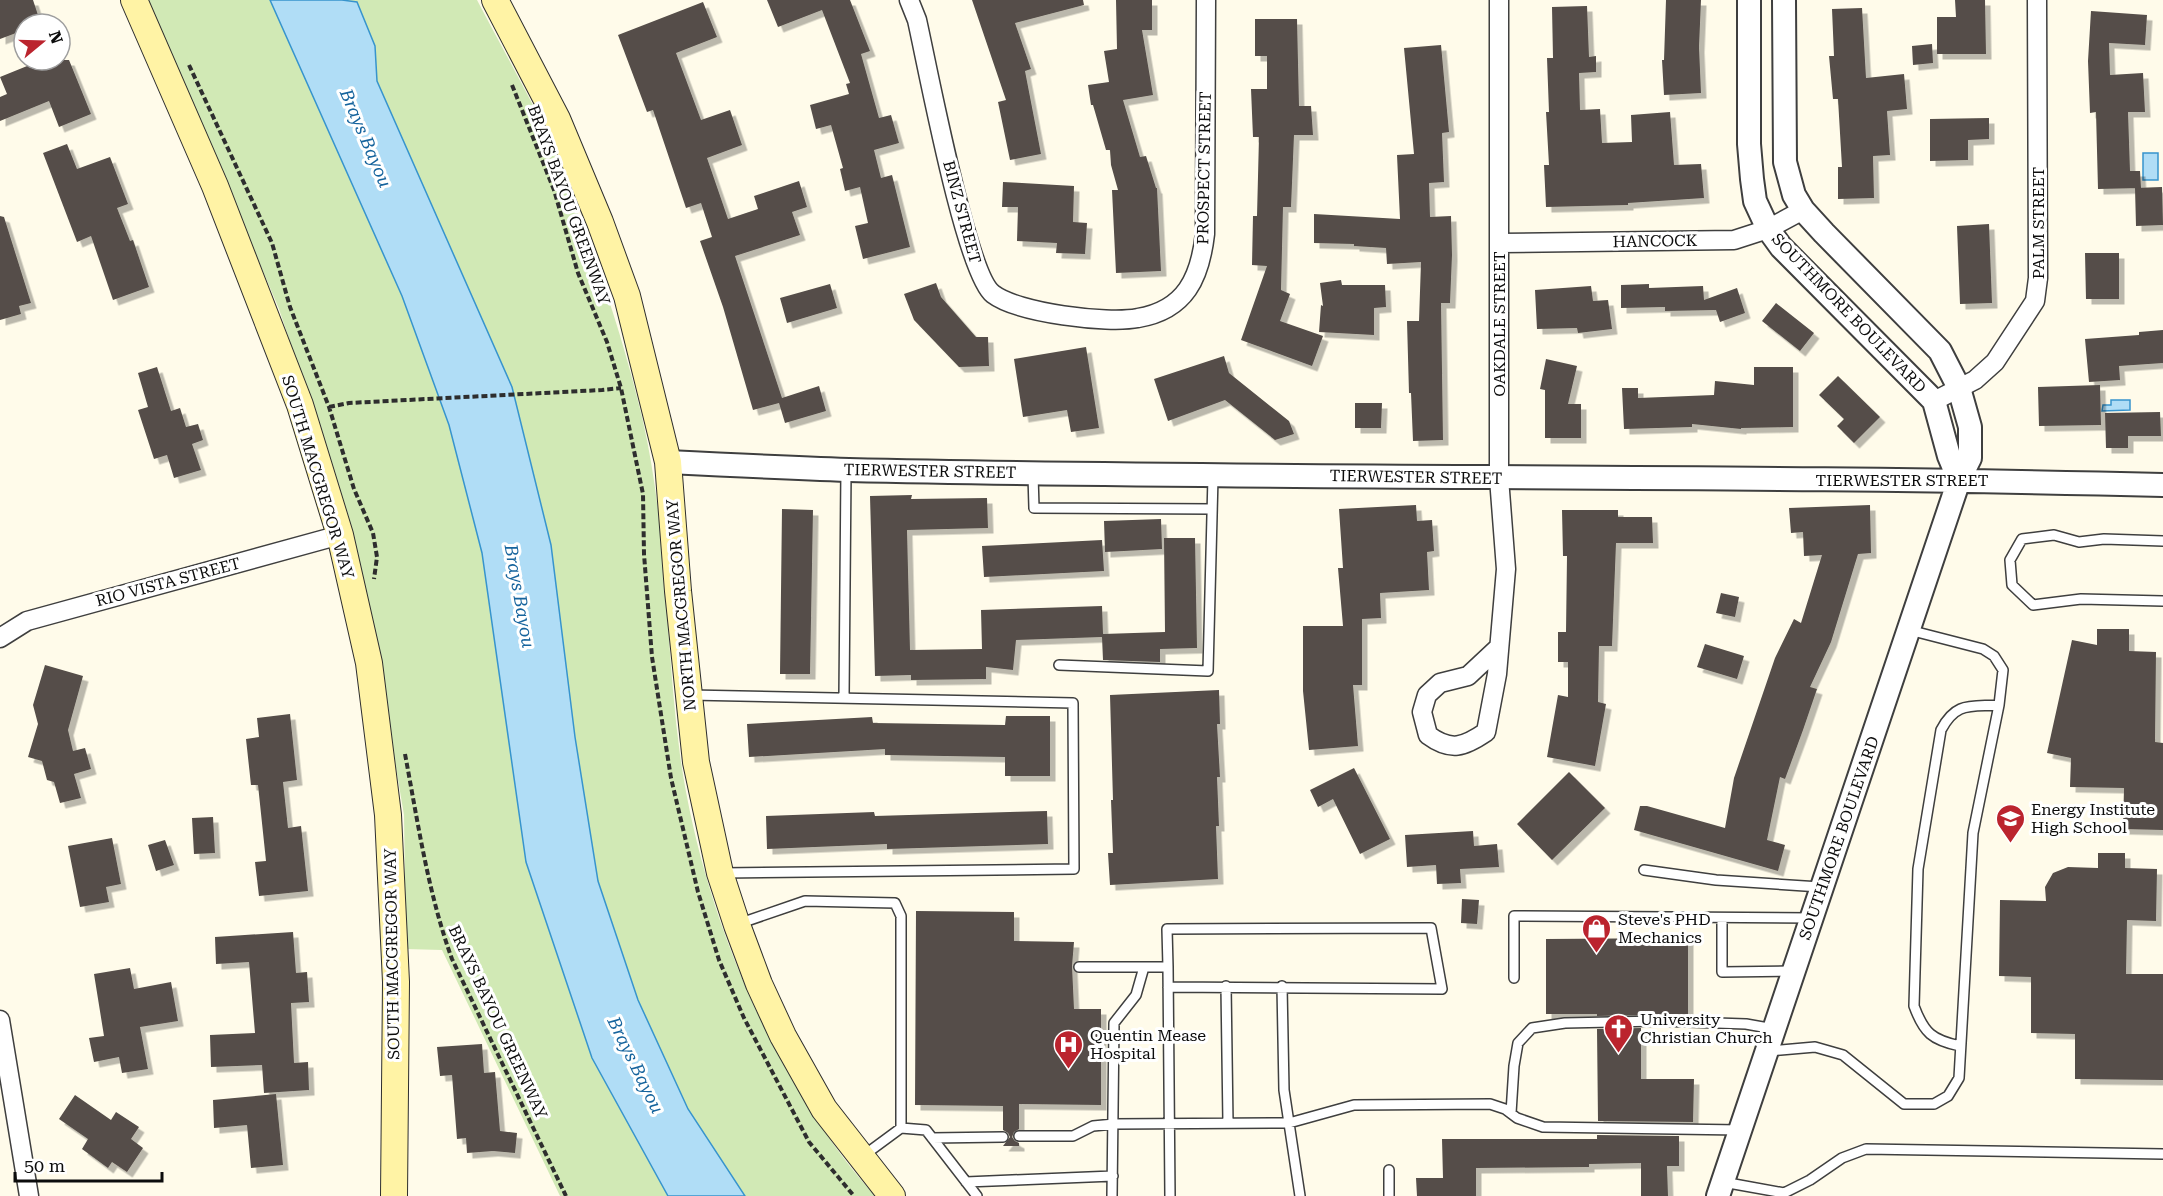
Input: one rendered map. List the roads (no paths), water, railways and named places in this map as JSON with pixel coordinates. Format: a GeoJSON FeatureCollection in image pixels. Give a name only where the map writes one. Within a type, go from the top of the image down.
{"type":"FeatureCollection","features":[{"type":"Feature","properties":{"kind":"main road","name":"SOUTH MACGREGOR WAY"},"geometry":{"type":"LineString","coordinates":[[134,0],[215,186],[300,405],[340,535],[369,663],[388,815],[396,982],[394,1196]]}},
{"type":"Feature","properties":{"kind":"main road","name":"NORTH MACGREGOR WAY"},"geometry":{"type":"LineString","coordinates":[[495,0],[557,119],[600,222],[627,296],[668,462],[696,762],[720,873],[737,925],[759,984],[783,1036],[824,1109],[892,1196]]}},
{"type":"Feature","properties":{"kind":"street","name":"BINZ STREET"},"geometry":{"type":"LineString","coordinates":[[909,0],[917,20],[964,230],[979,274],[991,293],[1010,303],[1041,313],[1119,320]]}},
{"type":"Feature","properties":{"kind":"street","name":"PROSPECT STREET"},"geometry":{"type":"LineString","coordinates":[[1119,320],[1150,316],[1187,293],[1202,256],[1205,234],[1206,0]]}},
{"type":"Feature","properties":{"kind":"street","name":"OAKDALE STREET"},"geometry":{"type":"LineString","coordinates":[[1499,0],[1499,478],[1506,570],[1504,612],[1497,674],[1486,732],[1467,745],[1441,745],[1428,735],[1422,712],[1427,695],[1440,683],[1468,676],[1499,647]]}},
{"type":"Feature","properties":{"kind":"street","name":"SOUTHMORE BOULEVARD"},"geometry":{"type":"LineString","coordinates":[[1749,0],[1749,144],[1755,201],[1768,229],[1781,247],[1934,401],[1949,456],[1959,480]]}},
{"type":"Feature","properties":{"kind":"street","name":"SOUTHMORE BOULEVARD"},"geometry":{"type":"LineString","coordinates":[[1720,1189],[1959,480],[1970,458],[1970,427],[1959,388],[1940,351],[1824,234],[1803,210],[1794,195],[1785,162],[1784,0]]}},
{"type":"Feature","properties":{"kind":"street","name":"PALM STREET"},"geometry":{"type":"LineString","coordinates":[[1934,401],[1975,380],[1995,362],[2035,301],[2038,278],[2037,0]]}},
{"type":"Feature","properties":{"kind":"street","name":"HANCOCK"},"geometry":{"type":"LineString","coordinates":[[1500,243],[1734,240],[1768,229],[1803,210]]}},
{"type":"Feature","properties":{"kind":"street","name":"TIERWESTER STREET"},"geometry":{"type":"LineString","coordinates":[[668,462],[846,470],[1499,478],[1959,480],[2163,485]]}},
{"type":"Feature","properties":{"kind":"street","name":"RIO VISTA STREET"},"geometry":{"type":"LineString","coordinates":[[0,638],[27,621],[340,535]]}},
{"type":"Feature","properties":{"kind":"street"},"geometry":{"type":"LineString","coordinates":[[0,1020],[6,1095],[29,1196]]}},
{"type":"Feature","properties":{"kind":"lane"},"geometry":{"type":"LineString","coordinates":[[844,697],[846,470]]}},
{"type":"Feature","properties":{"kind":"lane"},"geometry":{"type":"LineString","coordinates":[[1033,472],[1034,508],[1212,509]]}},
{"type":"Feature","properties":{"kind":"lane"},"geometry":{"type":"LineString","coordinates":[[1059,665],[1208,671],[1213,474]]}},
{"type":"Feature","properties":{"kind":"lane"},"geometry":{"type":"LineString","coordinates":[[2163,541],[2104,539],[2079,542],[2054,535],[2033,537],[2022,539],[2010,560],[2012,585],[2032,605],[2081,599],[2163,601]]}},
{"type":"Feature","properties":{"kind":"lane"},"geometry":{"type":"LineString","coordinates":[[1767,1051],[1815,1047],[1843,1055],[1904,1104],[1934,1104],[1948,1096],[1959,1078],[1973,833],[1999,705],[2003,670],[1994,656],[1983,649],[1909,630]]}},
{"type":"Feature","properties":{"kind":"lane"},"geometry":{"type":"LineString","coordinates":[[689,695],[1073,703],[1074,870],[720,873]]}},
{"type":"Feature","properties":{"kind":"lane"},"geometry":{"type":"LineString","coordinates":[[1960,1046],[1939,1041],[1920,1023],[1914,1006],[1918,868],[1941,730],[1948,717],[1959,708],[1999,705]]}},
{"type":"Feature","properties":{"kind":"lane"},"geometry":{"type":"LineString","coordinates":[[1644,870],[1716,880],[1822,887]]}},
{"type":"Feature","properties":{"kind":"lane"},"geometry":{"type":"LineString","coordinates":[[737,925],[805,901],[896,903],[901,916],[901,1128]]}},
{"type":"Feature","properties":{"kind":"lane"},"geometry":{"type":"LineString","coordinates":[[1514,978],[1514,916],[1812,918]]}},
{"type":"Feature","properties":{"kind":"lane"},"geometry":{"type":"LineString","coordinates":[[1722,918],[1722,972],[1794,971]]}},
{"type":"Feature","properties":{"kind":"lane"},"geometry":{"type":"LineString","coordinates":[[1168,987],[1282,986],[1442,989],[1431,928],[1167,929],[1170,1196]]}},
{"type":"Feature","properties":{"kind":"lane"},"geometry":{"type":"LineString","coordinates":[[1079,967],[1168,967]]}},
{"type":"Feature","properties":{"kind":"lane"},"geometry":{"type":"LineString","coordinates":[[1112,1196],[1114,1023],[1136,995],[1144,967]]}},
{"type":"Feature","properties":{"kind":"lane"},"geometry":{"type":"LineString","coordinates":[[1226,986],[1228,1123]]}},
{"type":"Feature","properties":{"kind":"lane"},"geometry":{"type":"LineString","coordinates":[[1282,986],[1284,1090],[1300,1196]]}},
{"type":"Feature","properties":{"kind":"lane"},"geometry":{"type":"LineString","coordinates":[[1511,1113],[1518,1043],[1532,1028],[1565,1023],[1658,1021],[1746,1024],[1775,1029]]}},
{"type":"Feature","properties":{"kind":"lane"},"geometry":{"type":"LineString","coordinates":[[1019,1136],[1073,1136],[1094,1126],[1114,1124],[1289,1123],[1354,1105],[1490,1104],[1504,1108],[1527,1122],[1543,1127],[1740,1130]]}},
{"type":"Feature","properties":{"kind":"lane"},"geometry":{"type":"LineString","coordinates":[[861,1158],[901,1128],[926,1130],[977,1196]]}},
{"type":"Feature","properties":{"kind":"lane"},"geometry":{"type":"LineString","coordinates":[[932,1138],[1003,1137]]}},
{"type":"Feature","properties":{"kind":"lane"},"geometry":{"type":"LineString","coordinates":[[1720,1189],[1788,1195],[1842,1158],[1866,1149],[2163,1154]]}},
{"type":"Feature","properties":{"kind":"lane"},"geometry":{"type":"LineString","coordinates":[[1389,1170],[1389,1196]]}},
{"type":"Feature","properties":{"kind":"lane"},"geometry":{"type":"LineString","coordinates":[[966,1182],[1113,1176]]}},
{"type":"Feature","properties":{"kind":"water","name":"Brays Bayou"},"geometry":{"type":"Polygon","coordinates":[[[270,0],[357,2],[375,46],[377,81],[512,387],[551,545],[575,737],[598,881],[638,1000],[688,1109],[745,1196],[668,1196],[592,1058],[526,862],[482,553],[449,425],[402,296],[270,0]]]}},
{"type":"Feature","properties":{"kind":"water"},"geometry":{"type":"Polygon","coordinates":[[[2143,153],[2158,153],[2158,180],[2143,180],[2143,153]]]}},
{"type":"Feature","properties":{"kind":"water"},"geometry":{"type":"Polygon","coordinates":[[[2111,400],[2130,400],[2130,410],[2102,411],[2103,405],[2111,405],[2111,400]]]}},
{"type":"Feature","properties":{"kind":"place","name":"Energy Institute High School"},"geometry":{"type":"Point","coordinates":[2010,844]}},
{"type":"Feature","properties":{"kind":"place","name":"Steve's PHD Mechanics"},"geometry":{"type":"Point","coordinates":[1597,954]}},
{"type":"Feature","properties":{"kind":"place","name":"University Christian Church"},"geometry":{"type":"Point","coordinates":[1619,1054]}},
{"type":"Feature","properties":{"kind":"place","name":"Quentin Mease Hospital"},"geometry":{"type":"Point","coordinates":[1069,1070]}}]}
